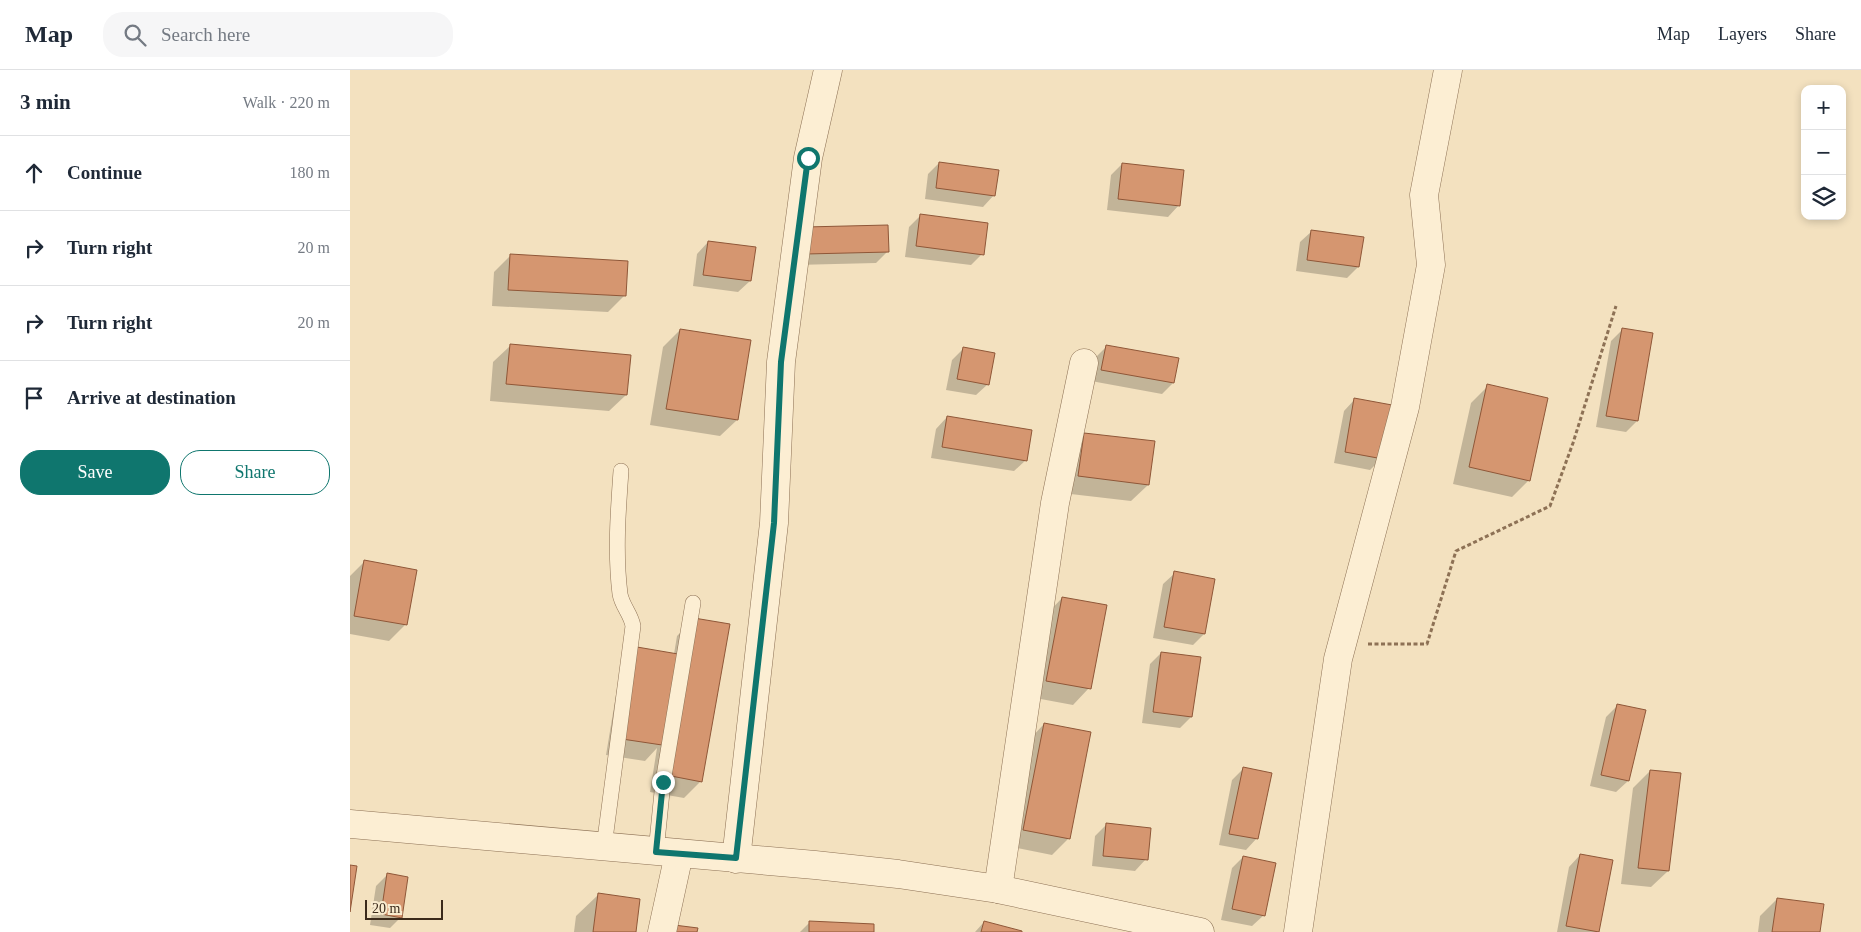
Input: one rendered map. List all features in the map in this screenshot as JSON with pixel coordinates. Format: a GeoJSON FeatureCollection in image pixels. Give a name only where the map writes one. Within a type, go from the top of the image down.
{"type":"FeatureCollection","features":[{"type":"Feature","properties":{"kind":"street"},"geometry":{"type":"LineString","coordinates":[[736,858],[774,523],[781,362],[808,158],[828,70]]}},
{"type":"Feature","properties":{"kind":"street"},"geometry":{"type":"LineString","coordinates":[[1298,932],[1338,658],[1405,407],[1431,265],[1424,195],[1448,70]]}},
{"type":"Feature","properties":{"kind":"street"},"geometry":{"type":"LineString","coordinates":[[998,889],[1055,503],[1084,363]]}},
{"type":"Feature","properties":{"kind":"street"},"geometry":{"type":"LineString","coordinates":[[350,824],[898,874],[998,889],[1200,932]]}},
{"type":"Feature","properties":{"kind":"street"},"geometry":{"type":"LineString","coordinates":[[662,932],[667,853]]}},
{"type":"Feature","properties":{"kind":"lane"},"geometry":{"type":"LineString","coordinates":[[604,847],[633,626],[631,617],[622,604],[616,550],[621,471]]}},
{"type":"Feature","properties":{"kind":"lane"},"geometry":{"type":"LineString","coordinates":[[667,853],[663,782],[693,602]]}},
{"type":"Feature","properties":{"kind":"path"},"geometry":{"type":"LineString","coordinates":[[1338,658],[1350,645],[1427,644],[1456,551],[1550,506],[1573,442],[1616,306]]}},
{"type":"Feature","properties":{"kind":"building"},"geometry":{"type":"Polygon","coordinates":[[[939,162],[999,170],[995,196],[936,188],[939,162]]]}},
{"type":"Feature","properties":{"kind":"building"},"geometry":{"type":"Polygon","coordinates":[[[1122,163],[1184,170],[1180,206],[1118,199],[1122,163]]]}},
{"type":"Feature","properties":{"kind":"building"},"geometry":{"type":"Polygon","coordinates":[[[920,214],[988,223],[984,255],[916,246],[920,214]]]}},
{"type":"Feature","properties":{"kind":"building"},"geometry":{"type":"Polygon","coordinates":[[[888,225],[889,252],[806,254],[805,227],[888,225]]]}},
{"type":"Feature","properties":{"kind":"building"},"geometry":{"type":"Polygon","coordinates":[[[1311,230],[1364,237],[1359,267],[1307,260],[1311,230]]]}},
{"type":"Feature","properties":{"kind":"building"},"geometry":{"type":"Polygon","coordinates":[[[708,241],[756,247],[751,281],[703,275],[708,241]]]}},
{"type":"Feature","properties":{"kind":"building"},"geometry":{"type":"Polygon","coordinates":[[[510,254],[628,261],[626,296],[508,290],[510,254]]]}},
{"type":"Feature","properties":{"kind":"building"},"geometry":{"type":"Polygon","coordinates":[[[1622,328],[1653,333],[1638,421],[1606,416],[1622,328]]]}},
{"type":"Feature","properties":{"kind":"building"},"geometry":{"type":"Polygon","coordinates":[[[680,329],[751,340],[738,420],[666,409],[680,329]]]}},
{"type":"Feature","properties":{"kind":"building"},"geometry":{"type":"Polygon","coordinates":[[[510,344],[631,355],[627,395],[506,384],[510,344]]]}},
{"type":"Feature","properties":{"kind":"building"},"geometry":{"type":"Polygon","coordinates":[[[1106,345],[1179,358],[1174,383],[1101,370],[1106,345]]]}},
{"type":"Feature","properties":{"kind":"building"},"geometry":{"type":"Polygon","coordinates":[[[963,347],[995,353],[989,385],[957,379],[963,347]]]}},
{"type":"Feature","properties":{"kind":"building"},"geometry":{"type":"Polygon","coordinates":[[[1487,384],[1548,398],[1530,481],[1469,467],[1487,384]]]}},
{"type":"Feature","properties":{"kind":"building"},"geometry":{"type":"Polygon","coordinates":[[[1354,398],[1392,405],[1383,459],[1345,452],[1354,398]]]}},
{"type":"Feature","properties":{"kind":"building"},"geometry":{"type":"Polygon","coordinates":[[[947,416],[1032,430],[1027,461],[942,447],[947,416]]]}},
{"type":"Feature","properties":{"kind":"building"},"geometry":{"type":"Polygon","coordinates":[[[1084,433],[1155,441],[1149,485],[1078,476],[1084,433]]]}},
{"type":"Feature","properties":{"kind":"building"},"geometry":{"type":"Polygon","coordinates":[[[364,560],[417,570],[407,625],[354,616],[364,560]]]}},
{"type":"Feature","properties":{"kind":"building"},"geometry":{"type":"Polygon","coordinates":[[[1174,571],[1215,579],[1205,634],[1164,627],[1174,571]]]}},
{"type":"Feature","properties":{"kind":"building"},"geometry":{"type":"Polygon","coordinates":[[[1062,597],[1107,605],[1091,689],[1046,681],[1062,597]]]}},
{"type":"Feature","properties":{"kind":"building"},"geometry":{"type":"Polygon","coordinates":[[[694,618],[730,624],[702,782],[666,775],[694,618]]]}},
{"type":"Feature","properties":{"kind":"building"},"geometry":{"type":"Polygon","coordinates":[[[637,647],[678,654],[662,745],[622,739],[637,647]]]}},
{"type":"Feature","properties":{"kind":"building"},"geometry":{"type":"Polygon","coordinates":[[[1161,652],[1201,657],[1192,717],[1153,712],[1161,652]]]}},
{"type":"Feature","properties":{"kind":"building"},"geometry":{"type":"Polygon","coordinates":[[[1617,704],[1646,710],[1629,781],[1601,775],[1617,704]]]}},
{"type":"Feature","properties":{"kind":"building"},"geometry":{"type":"Polygon","coordinates":[[[1044,723],[1091,732],[1070,839],[1023,830],[1044,723]]]}},
{"type":"Feature","properties":{"kind":"building"},"geometry":{"type":"Polygon","coordinates":[[[1243,767],[1272,773],[1258,839],[1229,834],[1243,767]]]}},
{"type":"Feature","properties":{"kind":"building"},"geometry":{"type":"Polygon","coordinates":[[[1650,770],[1681,773],[1669,871],[1638,868],[1650,770]]]}},
{"type":"Feature","properties":{"kind":"building"},"geometry":{"type":"Polygon","coordinates":[[[1106,823],[1151,828],[1148,860],[1103,856],[1106,823]]]}},
{"type":"Feature","properties":{"kind":"building"},"geometry":{"type":"Polygon","coordinates":[[[1580,854],[1613,860],[1599,932],[1566,926],[1580,854]]]}},
{"type":"Feature","properties":{"kind":"building"},"geometry":{"type":"Polygon","coordinates":[[[1243,856],[1276,863],[1265,916],[1232,909],[1243,856]]]}},
{"type":"Feature","properties":{"kind":"building"},"geometry":{"type":"Polygon","coordinates":[[[350,865],[357,866],[350,912],[350,865]]]}},
{"type":"Feature","properties":{"kind":"building"},"geometry":{"type":"Polygon","coordinates":[[[387,873],[408,877],[402,918],[381,914],[387,873]]]}},
{"type":"Feature","properties":{"kind":"building"},"geometry":{"type":"Polygon","coordinates":[[[598,893],[640,899],[636,932],[593,932],[598,893]]]}},
{"type":"Feature","properties":{"kind":"building"},"geometry":{"type":"Polygon","coordinates":[[[1777,898],[1824,904],[1820,932],[1772,932],[1777,898]]]}},
{"type":"Feature","properties":{"kind":"building"},"geometry":{"type":"Polygon","coordinates":[[[809,921],[874,924],[874,932],[809,932],[809,921]]]}},
{"type":"Feature","properties":{"kind":"building"},"geometry":{"type":"Polygon","coordinates":[[[984,921],[1022,931],[1022,932],[981,932],[984,921]]]}},
{"type":"Feature","properties":{"kind":"building"},"geometry":{"type":"Polygon","coordinates":[[[674,925],[698,928],[697,932],[673,932],[674,925]]]}},
{"type":"Feature","properties":{"kind":"route"},"geometry":{"type":"LineString","coordinates":[[663,782],[656,852],[736,858],[774,523],[781,362],[808,158]]}}]}
